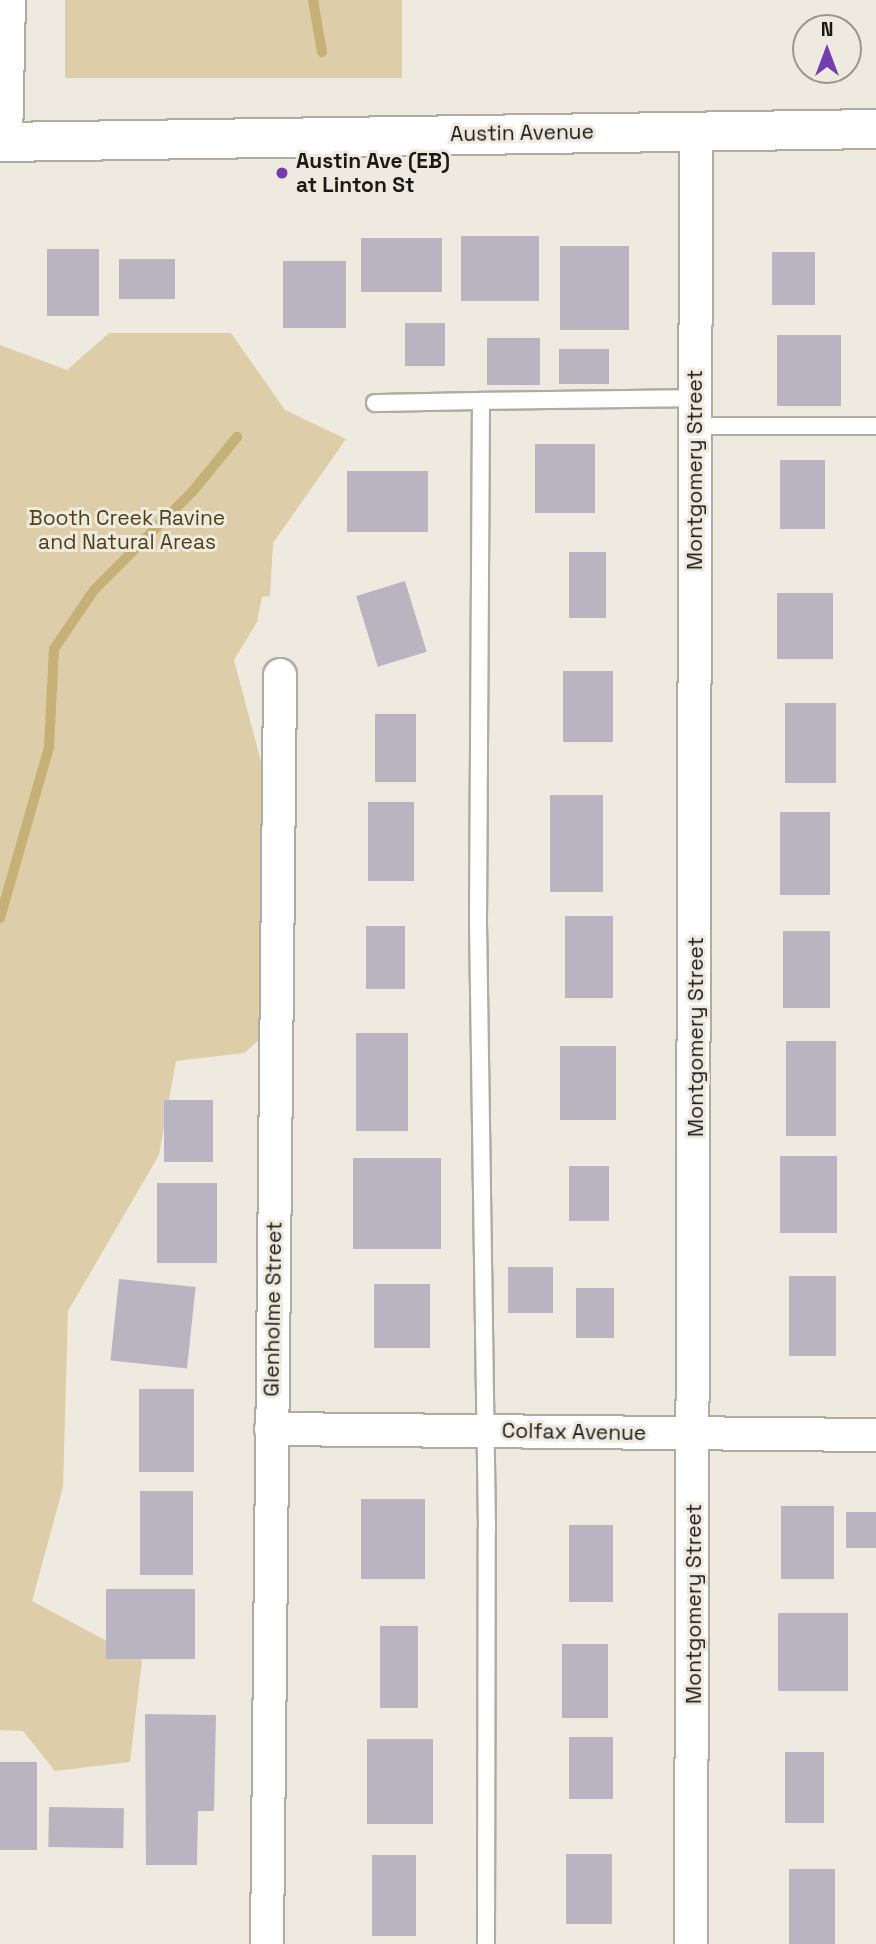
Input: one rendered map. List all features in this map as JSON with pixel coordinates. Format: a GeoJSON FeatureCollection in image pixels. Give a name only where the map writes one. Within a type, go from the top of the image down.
{"type":"FeatureCollection","features":[{"type":"Feature","properties":{"kind":"main road"},"geometry":{"type":"LineString","coordinates":[[2,142],[6,0]]}},
{"type":"Feature","properties":{"kind":"main road","name":"Austin Avenue"},"geometry":{"type":"LineString","coordinates":[[2,142],[696,130],[876,130]]}},
{"type":"Feature","properties":{"kind":"street","name":"Montgomery Street"},"geometry":{"type":"LineString","coordinates":[[691,1944],[696,1434],[696,130]]}},
{"type":"Feature","properties":{"kind":"street","name":"Glenholme Street"},"geometry":{"type":"LineString","coordinates":[[267,1944],[280,675]]}},
{"type":"Feature","properties":{"kind":"street","name":"Colfax Avenue"},"geometry":{"type":"LineString","coordinates":[[271,1429],[876,1435]]}},
{"type":"Feature","properties":{"kind":"lane"},"geometry":{"type":"LineString","coordinates":[[481,401],[481,1430],[486,1529],[486,1944]]}},
{"type":"Feature","properties":{"kind":"lane"},"geometry":{"type":"LineString","coordinates":[[375,403],[481,401],[695,412],[876,426]]}},
{"type":"Feature","properties":{"kind":"green space"},"geometry":{"type":"Polygon","coordinates":[[[65,0],[402,0],[402,78],[65,78],[65,0]]]}},
{"type":"Feature","properties":{"kind":"green space","name":"Booth Creek Ravine and Natural Areas"},"geometry":{"type":"Polygon","coordinates":[[[109,333],[231,333],[285,410],[346,439],[273,543],[270,596],[262,597],[257,622],[234,660],[263,769],[259,1040],[244,1053],[176,1061],[159,1155],[68,1311],[63,1487],[32,1601],[142,1660],[130,1762],[55,1771],[23,1731],[0,1730],[0,345],[67,370],[109,333]]]}},
{"type":"Feature","properties":{"kind":"building"},"geometry":{"type":"Polygon","coordinates":[[[461,236],[539,236],[539,301],[461,301],[461,236]]]}},
{"type":"Feature","properties":{"kind":"building"},"geometry":{"type":"Polygon","coordinates":[[[361,238],[442,238],[442,292],[361,292],[361,238]]]}},
{"type":"Feature","properties":{"kind":"building"},"geometry":{"type":"Polygon","coordinates":[[[560,246],[629,246],[629,330],[560,330],[560,246]]]}},
{"type":"Feature","properties":{"kind":"building"},"geometry":{"type":"Polygon","coordinates":[[[47,249],[99,249],[99,316],[47,316],[47,249]]]}},
{"type":"Feature","properties":{"kind":"building"},"geometry":{"type":"Polygon","coordinates":[[[772,252],[815,252],[815,305],[772,305],[772,252]]]}},
{"type":"Feature","properties":{"kind":"building"},"geometry":{"type":"Polygon","coordinates":[[[119,259],[175,259],[175,299],[119,299],[119,259]]]}},
{"type":"Feature","properties":{"kind":"building"},"geometry":{"type":"Polygon","coordinates":[[[283,261],[346,261],[346,328],[283,328],[283,261]]]}},
{"type":"Feature","properties":{"kind":"building"},"geometry":{"type":"Polygon","coordinates":[[[405,323],[445,323],[445,366],[405,366],[405,323]]]}},
{"type":"Feature","properties":{"kind":"building"},"geometry":{"type":"Polygon","coordinates":[[[777,335],[841,335],[841,406],[777,406],[777,335]]]}},
{"type":"Feature","properties":{"kind":"building"},"geometry":{"type":"Polygon","coordinates":[[[487,338],[540,338],[540,385],[487,385],[487,338]]]}},
{"type":"Feature","properties":{"kind":"building"},"geometry":{"type":"Polygon","coordinates":[[[559,349],[609,349],[609,384],[559,384],[559,349]]]}},
{"type":"Feature","properties":{"kind":"building"},"geometry":{"type":"Polygon","coordinates":[[[535,444],[595,444],[595,513],[535,513],[535,444]]]}},
{"type":"Feature","properties":{"kind":"building"},"geometry":{"type":"Polygon","coordinates":[[[780,460],[825,460],[825,529],[780,529],[780,460]]]}},
{"type":"Feature","properties":{"kind":"building"},"geometry":{"type":"Polygon","coordinates":[[[347,471],[428,471],[428,532],[347,532],[347,471]]]}},
{"type":"Feature","properties":{"kind":"building"},"geometry":{"type":"Polygon","coordinates":[[[569,552],[606,552],[606,618],[569,618],[569,552]]]}},
{"type":"Feature","properties":{"kind":"building"},"geometry":{"type":"Polygon","coordinates":[[[405,581],[427,652],[378,667],[356,596],[405,581]]]}},
{"type":"Feature","properties":{"kind":"building"},"geometry":{"type":"Polygon","coordinates":[[[777,593],[833,593],[833,659],[777,659],[777,593]]]}},
{"type":"Feature","properties":{"kind":"building"},"geometry":{"type":"Polygon","coordinates":[[[563,671],[613,671],[613,742],[563,742],[563,671]]]}},
{"type":"Feature","properties":{"kind":"building"},"geometry":{"type":"Polygon","coordinates":[[[785,703],[836,703],[836,783],[785,783],[785,703]]]}},
{"type":"Feature","properties":{"kind":"building"},"geometry":{"type":"Polygon","coordinates":[[[375,714],[416,714],[416,782],[375,782],[375,714]]]}},
{"type":"Feature","properties":{"kind":"building"},"geometry":{"type":"Polygon","coordinates":[[[550,795],[603,795],[603,892],[550,892],[550,795]]]}},
{"type":"Feature","properties":{"kind":"building"},"geometry":{"type":"Polygon","coordinates":[[[368,802],[414,802],[414,881],[368,881],[368,802]]]}},
{"type":"Feature","properties":{"kind":"building"},"geometry":{"type":"Polygon","coordinates":[[[780,812],[830,812],[830,895],[780,895],[780,812]]]}},
{"type":"Feature","properties":{"kind":"building"},"geometry":{"type":"Polygon","coordinates":[[[565,916],[613,916],[613,998],[565,998],[565,916]]]}},
{"type":"Feature","properties":{"kind":"building"},"geometry":{"type":"Polygon","coordinates":[[[366,926],[405,926],[405,989],[366,989],[366,926]]]}},
{"type":"Feature","properties":{"kind":"building"},"geometry":{"type":"Polygon","coordinates":[[[783,931],[830,931],[830,1008],[783,1008],[783,931]]]}},
{"type":"Feature","properties":{"kind":"building"},"geometry":{"type":"Polygon","coordinates":[[[356,1033],[408,1033],[408,1131],[356,1131],[356,1033]]]}},
{"type":"Feature","properties":{"kind":"building"},"geometry":{"type":"Polygon","coordinates":[[[786,1041],[836,1041],[836,1136],[786,1136],[786,1041]]]}},
{"type":"Feature","properties":{"kind":"building"},"geometry":{"type":"Polygon","coordinates":[[[560,1046],[616,1046],[616,1120],[560,1120],[560,1046]]]}},
{"type":"Feature","properties":{"kind":"building"},"geometry":{"type":"Polygon","coordinates":[[[164,1100],[213,1100],[213,1162],[164,1162],[164,1100]]]}},
{"type":"Feature","properties":{"kind":"building"},"geometry":{"type":"Polygon","coordinates":[[[780,1156],[837,1156],[837,1233],[780,1233],[780,1156]]]}},
{"type":"Feature","properties":{"kind":"building"},"geometry":{"type":"Polygon","coordinates":[[[353,1158],[441,1158],[441,1249],[353,1249],[353,1158]]]}},
{"type":"Feature","properties":{"kind":"building"},"geometry":{"type":"Polygon","coordinates":[[[569,1166],[609,1166],[609,1221],[569,1221],[569,1166]]]}},
{"type":"Feature","properties":{"kind":"building"},"geometry":{"type":"Polygon","coordinates":[[[157,1183],[217,1183],[217,1263],[157,1263],[157,1183]]]}},
{"type":"Feature","properties":{"kind":"building"},"geometry":{"type":"Polygon","coordinates":[[[508,1267],[553,1267],[553,1313],[508,1313],[508,1267]]]}},
{"type":"Feature","properties":{"kind":"building"},"geometry":{"type":"Polygon","coordinates":[[[789,1276],[836,1276],[836,1356],[789,1356],[789,1276]]]}},
{"type":"Feature","properties":{"kind":"building"},"geometry":{"type":"Polygon","coordinates":[[[119,1279],[196,1287],[187,1369],[110,1361],[119,1279]]]}},
{"type":"Feature","properties":{"kind":"building"},"geometry":{"type":"Polygon","coordinates":[[[374,1284],[430,1284],[430,1348],[374,1348],[374,1284]]]}},
{"type":"Feature","properties":{"kind":"building"},"geometry":{"type":"Polygon","coordinates":[[[576,1288],[614,1288],[614,1338],[576,1338],[576,1288]]]}},
{"type":"Feature","properties":{"kind":"building"},"geometry":{"type":"Polygon","coordinates":[[[139,1389],[194,1389],[194,1472],[139,1472],[139,1389]]]}},
{"type":"Feature","properties":{"kind":"building"},"geometry":{"type":"Polygon","coordinates":[[[140,1491],[193,1491],[193,1575],[140,1575],[140,1491]]]}},
{"type":"Feature","properties":{"kind":"building"},"geometry":{"type":"Polygon","coordinates":[[[361,1499],[425,1499],[425,1579],[361,1579],[361,1499]]]}},
{"type":"Feature","properties":{"kind":"building"},"geometry":{"type":"Polygon","coordinates":[[[781,1506],[834,1506],[834,1579],[781,1579],[781,1506]]]}},
{"type":"Feature","properties":{"kind":"building"},"geometry":{"type":"Polygon","coordinates":[[[846,1512],[876,1512],[876,1548],[846,1548],[846,1512]]]}},
{"type":"Feature","properties":{"kind":"building"},"geometry":{"type":"Polygon","coordinates":[[[569,1525],[613,1525],[613,1602],[569,1602],[569,1525]]]}},
{"type":"Feature","properties":{"kind":"building"},"geometry":{"type":"Polygon","coordinates":[[[106,1589],[195,1589],[195,1659],[106,1659],[106,1589]]]}},
{"type":"Feature","properties":{"kind":"building"},"geometry":{"type":"Polygon","coordinates":[[[778,1613],[848,1613],[848,1691],[778,1691],[778,1613]]]}},
{"type":"Feature","properties":{"kind":"building"},"geometry":{"type":"Polygon","coordinates":[[[380,1626],[418,1626],[418,1708],[380,1708],[380,1626]]]}},
{"type":"Feature","properties":{"kind":"building"},"geometry":{"type":"Polygon","coordinates":[[[562,1644],[608,1644],[608,1718],[562,1718],[562,1644]]]}},
{"type":"Feature","properties":{"kind":"building"},"geometry":{"type":"Polygon","coordinates":[[[145,1714],[216,1715],[214,1811],[198,1811],[197,1865],[146,1865],[145,1714]]]}},
{"type":"Feature","properties":{"kind":"building"},"geometry":{"type":"Polygon","coordinates":[[[569,1737],[613,1737],[613,1799],[569,1799],[569,1737]]]}},
{"type":"Feature","properties":{"kind":"building"},"geometry":{"type":"Polygon","coordinates":[[[367,1739],[433,1739],[433,1824],[367,1824],[367,1739]]]}},
{"type":"Feature","properties":{"kind":"building"},"geometry":{"type":"Polygon","coordinates":[[[785,1752],[824,1752],[824,1823],[785,1823],[785,1752]]]}},
{"type":"Feature","properties":{"kind":"building"},"geometry":{"type":"Polygon","coordinates":[[[0,1762],[37,1762],[37,1850],[0,1850],[0,1762]]]}},
{"type":"Feature","properties":{"kind":"building"},"geometry":{"type":"Polygon","coordinates":[[[49,1807],[124,1808],[123,1848],[48,1847],[49,1807]]]}},
{"type":"Feature","properties":{"kind":"building"},"geometry":{"type":"Polygon","coordinates":[[[566,1854],[612,1854],[612,1924],[566,1924],[566,1854]]]}},
{"type":"Feature","properties":{"kind":"building"},"geometry":{"type":"Polygon","coordinates":[[[372,1855],[416,1855],[416,1936],[372,1936],[372,1855]]]}},
{"type":"Feature","properties":{"kind":"building"},"geometry":{"type":"Polygon","coordinates":[[[789,1869],[835,1869],[835,1944],[789,1944],[789,1869]]]}},
{"type":"Feature","properties":{"kind":"waterway"},"geometry":{"type":"LineString","coordinates":[[313,0],[322,52]]}},
{"type":"Feature","properties":{"kind":"waterway"},"geometry":{"type":"LineString","coordinates":[[0,918],[49,747],[54,649],[94,590],[193,491],[237,437]]}},
{"type":"Feature","properties":{"kind":"place","name":"Austin Ave (EB) at Linton St"},"geometry":{"type":"Point","coordinates":[282,173]}}]}
